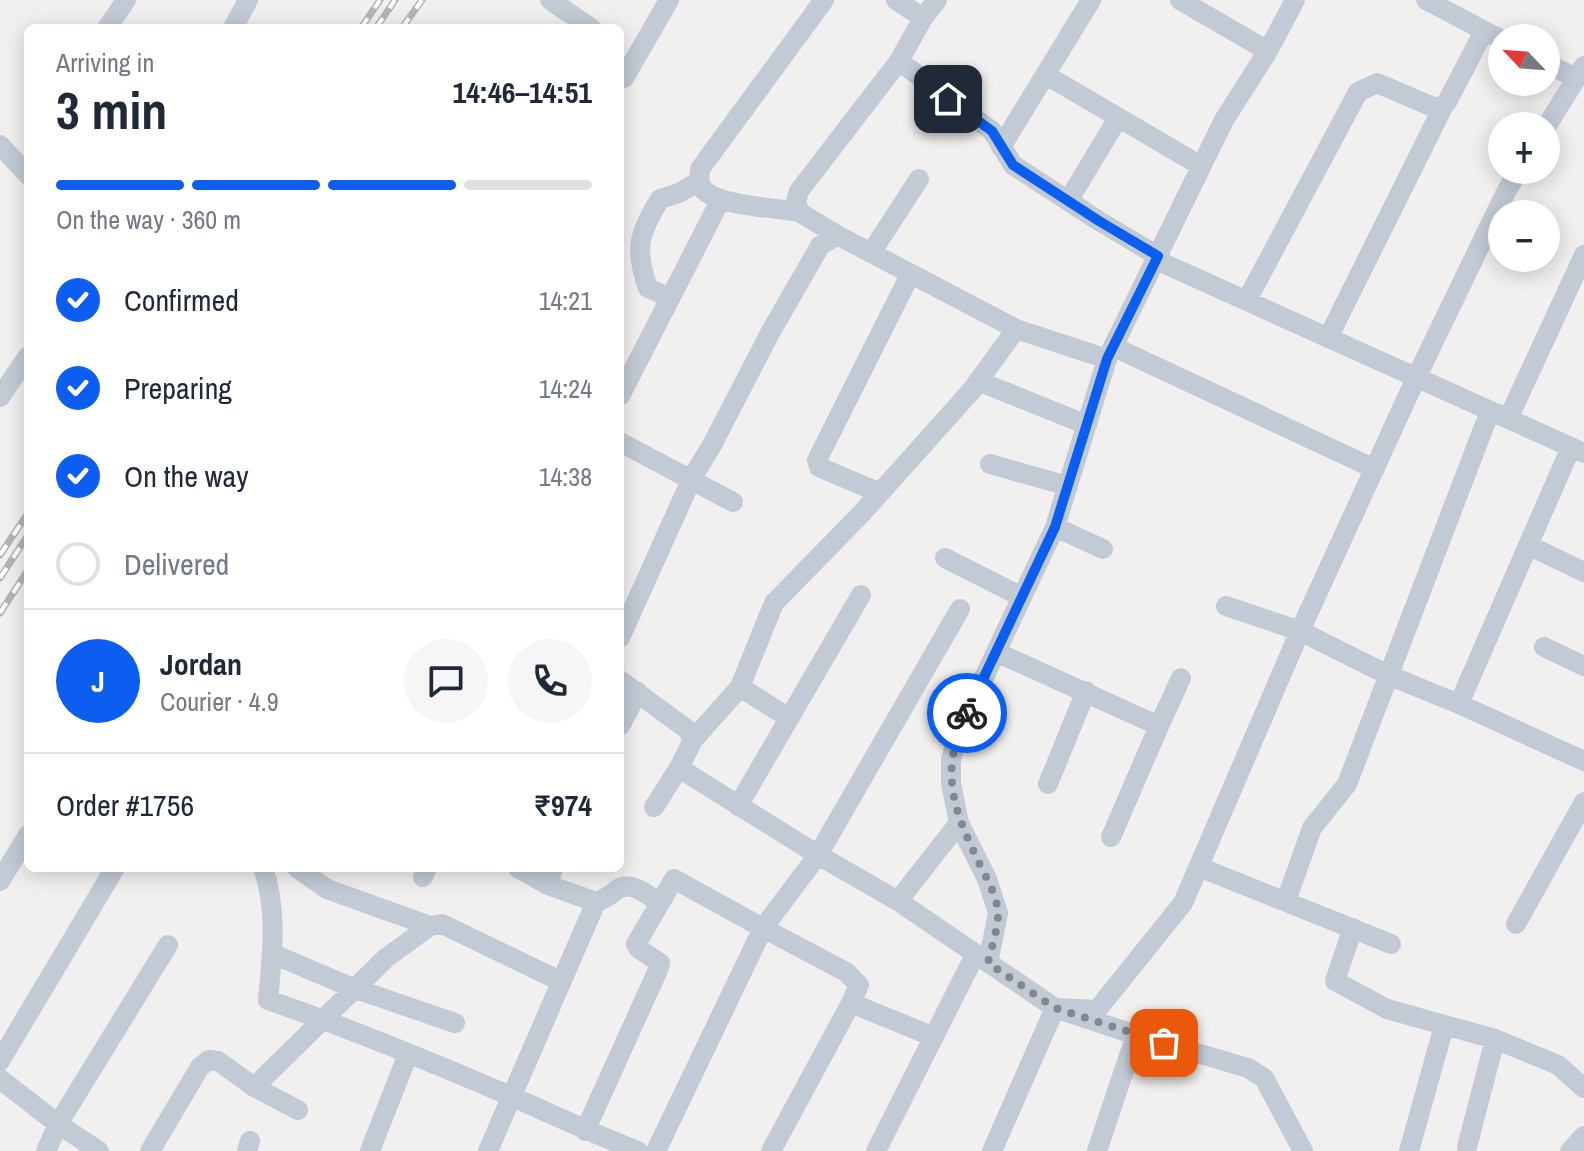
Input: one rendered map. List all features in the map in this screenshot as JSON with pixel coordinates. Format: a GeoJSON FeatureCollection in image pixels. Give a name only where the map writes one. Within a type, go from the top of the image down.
{"type":"FeatureCollection","features":[{"type":"Feature","properties":{"kind":"street"},"geometry":{"type":"LineString","coordinates":[[110,24],[126,0]]}},
{"type":"Feature","properties":{"kind":"street"},"geometry":{"type":"LineString","coordinates":[[235,24],[248,0]]}},
{"type":"Feature","properties":{"kind":"street"},"geometry":{"type":"LineString","coordinates":[[550,0],[585,24]]}},
{"type":"Feature","properties":{"kind":"street"},"geometry":{"type":"LineString","coordinates":[[624,78],[628,52],[669,0]]}},
{"type":"Feature","properties":{"kind":"street"},"geometry":{"type":"LineString","coordinates":[[824,0],[700,169],[699,181],[705,191],[721,199],[799,212],[910,275],[1016,329],[1110,353],[1375,469]]}},
{"type":"Feature","properties":{"kind":"street"},"geometry":{"type":"LineString","coordinates":[[896,0],[923,18]]}},
{"type":"Feature","properties":{"kind":"street"},"geometry":{"type":"LineString","coordinates":[[799,212],[796,202],[799,191],[899,61],[937,0]]}},
{"type":"Feature","properties":{"kind":"street"},"geometry":{"type":"LineString","coordinates":[[1001,147],[1091,0]]}},
{"type":"Feature","properties":{"kind":"street"},"geometry":{"type":"LineString","coordinates":[[876,1151],[934,1037],[982,959],[998,913],[987,879],[959,823],[951,784],[951,759],[962,724],[1055,527],[1110,353],[1224,120],[1268,51],[1295,0]]}},
{"type":"Feature","properties":{"kind":"street"},"geometry":{"type":"LineString","coordinates":[[1426,0],[1488,33]]}},
{"type":"Feature","properties":{"kind":"street"},"geometry":{"type":"LineString","coordinates":[[1185,1],[1268,51]]}},
{"type":"Feature","properties":{"kind":"street"},"geometry":{"type":"LineString","coordinates":[[1328,338],[1443,107],[1488,43]]}},
{"type":"Feature","properties":{"kind":"street"},"geometry":{"type":"LineString","coordinates":[[899,61],[992,131],[1013,165],[1157,258],[1578,450],[1530,546],[1459,704]]}},
{"type":"Feature","properties":{"kind":"street"},"geometry":{"type":"LineString","coordinates":[[1555,112],[1580,72],[1560,67]]}},
{"type":"Feature","properties":{"kind":"street"},"geometry":{"type":"LineString","coordinates":[[1046,75],[1201,166]]}},
{"type":"Feature","properties":{"kind":"street"},"geometry":{"type":"LineString","coordinates":[[1247,300],[1358,92],[1377,83],[1433,109],[1443,107]]}},
{"type":"Feature","properties":{"kind":"street"},"geometry":{"type":"LineString","coordinates":[[1068,201],[1118,118]]}},
{"type":"Feature","properties":{"kind":"street"},"geometry":{"type":"LineString","coordinates":[[0,145],[24,160]]}},
{"type":"Feature","properties":{"kind":"street"},"geometry":{"type":"LineString","coordinates":[[871,253],[919,179]]}},
{"type":"Feature","properties":{"kind":"street"},"geometry":{"type":"LineString","coordinates":[[670,298],[648,288],[639,238],[660,199],[679,193],[699,181]]}},
{"type":"Feature","properties":{"kind":"street"},"geometry":{"type":"LineString","coordinates":[[1055,1008],[1097,1010],[1183,903],[1300,631],[1416,378],[1511,184]]}},
{"type":"Feature","properties":{"kind":"street"},"geometry":{"type":"LineString","coordinates":[[624,388],[721,199]]}},
{"type":"Feature","properties":{"kind":"street"},"geometry":{"type":"LineString","coordinates":[[624,629],[692,478],[820,246],[837,235]]}},
{"type":"Feature","properties":{"kind":"street"},"geometry":{"type":"LineString","coordinates":[[1286,901],[1312,828],[1347,784],[1388,675],[1499,415],[1583,260]]}},
{"type":"Feature","properties":{"kind":"street"},"geometry":{"type":"LineString","coordinates":[[880,493],[819,467],[817,460],[910,275]]}},
{"type":"Feature","properties":{"kind":"street"},"geometry":{"type":"LineString","coordinates":[[654,807],[693,740],[740,687],[774,603],[880,493],[978,381],[1016,329]]}},
{"type":"Feature","properties":{"kind":"street"},"geometry":{"type":"LineString","coordinates":[[0,397],[24,362]]}},
{"type":"Feature","properties":{"kind":"street"},"geometry":{"type":"LineString","coordinates":[[978,381],[1087,425]]}},
{"type":"Feature","properties":{"kind":"street"},"geometry":{"type":"LineString","coordinates":[[624,444],[733,502]]}},
{"type":"Feature","properties":{"kind":"street"},"geometry":{"type":"LineString","coordinates":[[990,464],[1068,486]]}},
{"type":"Feature","properties":{"kind":"street"},"geometry":{"type":"LineString","coordinates":[[1055,527],[1103,549]]}},
{"type":"Feature","properties":{"kind":"street"},"geometry":{"type":"LineString","coordinates":[[1530,546],[1584,572]]}},
{"type":"Feature","properties":{"kind":"street"},"geometry":{"type":"LineString","coordinates":[[945,558],[1022,597]]}},
{"type":"Feature","properties":{"kind":"street"},"geometry":{"type":"LineString","coordinates":[[738,806],[861,595]]}},
{"type":"Feature","properties":{"kind":"street"},"geometry":{"type":"LineString","coordinates":[[1226,606],[1300,631],[1388,675],[1584,761]]}},
{"type":"Feature","properties":{"kind":"street"},"geometry":{"type":"LineString","coordinates":[[656,1151],[763,928],[818,855],[960,609]]}},
{"type":"Feature","properties":{"kind":"street"},"geometry":{"type":"LineString","coordinates":[[1544,647],[1584,666]]}},
{"type":"Feature","properties":{"kind":"street"},"geometry":{"type":"LineString","coordinates":[[996,652],[1159,726]]}},
{"type":"Feature","properties":{"kind":"street"},"geometry":{"type":"LineString","coordinates":[[1111,837],[1181,678]]}},
{"type":"Feature","properties":{"kind":"street"},"geometry":{"type":"LineString","coordinates":[[624,683],[688,730],[693,740]]}},
{"type":"Feature","properties":{"kind":"street"},"geometry":{"type":"LineString","coordinates":[[740,687],[789,718]]}},
{"type":"Feature","properties":{"kind":"street"},"geometry":{"type":"LineString","coordinates":[[1048,784],[1086,691]]}},
{"type":"Feature","properties":{"kind":"street"},"geometry":{"type":"LineString","coordinates":[[624,718],[638,692]]}},
{"type":"Feature","properties":{"kind":"street"},"geometry":{"type":"LineString","coordinates":[[679,768],[898,901],[1055,1008],[1248,1068],[1264,1078],[1303,1151]]}},
{"type":"Feature","properties":{"kind":"street"},"geometry":{"type":"LineString","coordinates":[[1516,924],[1584,802]]}},
{"type":"Feature","properties":{"kind":"street"},"geometry":{"type":"LineString","coordinates":[[898,901],[959,823]]}},
{"type":"Feature","properties":{"kind":"street"},"geometry":{"type":"LineString","coordinates":[[0,881],[24,842]]}},
{"type":"Feature","properties":{"kind":"street"},"geometry":{"type":"LineString","coordinates":[[1199,867],[1391,944]]}},
{"type":"Feature","properties":{"kind":"street"},"geometry":{"type":"LineString","coordinates":[[0,1061],[113,872]]}},
{"type":"Feature","properties":{"kind":"street"},"geometry":{"type":"LineString","coordinates":[[264,872],[271,891],[273,954],[268,1000],[324,1019],[511,1096],[585,1131],[607,1146],[638,1151]]}},
{"type":"Feature","properties":{"kind":"street"},"geometry":{"type":"LineString","coordinates":[[271,891],[285,872]]}},
{"type":"Feature","properties":{"kind":"street"},"geometry":{"type":"LineString","coordinates":[[303,872],[327,889],[430,926]]}},
{"type":"Feature","properties":{"kind":"street"},"geometry":{"type":"LineString","coordinates":[[550,876],[596,902]]}},
{"type":"Feature","properties":{"kind":"street"},"geometry":{"type":"LineString","coordinates":[[585,1131],[658,970],[660,963],[636,944],[674,879],[846,972],[859,985],[771,1151]]}},
{"type":"Feature","properties":{"kind":"street"},"geometry":{"type":"LineString","coordinates":[[488,1151],[596,902],[626,886],[632,886],[660,903]]}},
{"type":"Feature","properties":{"kind":"street"},"geometry":{"type":"LineString","coordinates":[[254,1087],[353,988],[386,958],[430,926],[442,924],[560,981]]}},
{"type":"Feature","properties":{"kind":"street"},"geometry":{"type":"LineString","coordinates":[[1353,928],[1335,981],[1387,1009],[1495,1039],[1558,1065],[1584,1088]]}},
{"type":"Feature","properties":{"kind":"street"},"geometry":{"type":"LineString","coordinates":[[46,1151],[58,1124],[168,945]]}},
{"type":"Feature","properties":{"kind":"street"},"geometry":{"type":"LineString","coordinates":[[273,954],[353,988],[455,1023]]}},
{"type":"Feature","properties":{"kind":"street"},"geometry":{"type":"LineString","coordinates":[[851,1003],[934,1037]]}},
{"type":"Feature","properties":{"kind":"street"},"geometry":{"type":"LineString","coordinates":[[996,1150],[1055,1008]]}},
{"type":"Feature","properties":{"kind":"street"},"geometry":{"type":"LineString","coordinates":[[1409,1151],[1444,1026]]}},
{"type":"Feature","properties":{"kind":"street"},"geometry":{"type":"LineString","coordinates":[[1097,1151],[1136,1035]]}},
{"type":"Feature","properties":{"kind":"street"},"geometry":{"type":"LineString","coordinates":[[1467,1147],[1495,1039]]}},
{"type":"Feature","properties":{"kind":"street"},"geometry":{"type":"LineString","coordinates":[[370,1151],[408,1054]]}},
{"type":"Feature","properties":{"kind":"street"},"geometry":{"type":"LineString","coordinates":[[150,1151],[200,1067],[209,1060],[218,1061],[254,1087],[298,1110]]}},
{"type":"Feature","properties":{"kind":"street"},"geometry":{"type":"LineString","coordinates":[[0,1079],[99,1151]]}},
{"type":"Feature","properties":{"kind":"street"},"geometry":{"type":"LineString","coordinates":[[1570,1151],[1584,1136]]}},
{"type":"Feature","properties":{"kind":"railway"},"geometry":{"type":"LineString","coordinates":[[364,24],[380,0]]}},
{"type":"Feature","properties":{"kind":"railway"},"geometry":{"type":"LineString","coordinates":[[379,24],[395,0]]}},
{"type":"Feature","properties":{"kind":"railway"},"geometry":{"type":"LineString","coordinates":[[405,24],[422,0]]}},
{"type":"Feature","properties":{"kind":"railway"},"geometry":{"type":"LineString","coordinates":[[0,555],[24,519]]}},
{"type":"Feature","properties":{"kind":"railway"},"geometry":{"type":"LineString","coordinates":[[0,578],[24,541]]}},
{"type":"Feature","properties":{"kind":"railway"},"geometry":{"type":"LineString","coordinates":[[0,613],[24,576]]}},
{"type":"Feature","properties":{"kind":"way so far"},"geometry":{"type":"LineString","coordinates":[[967,713],[951,759],[951,784],[959,823],[987,879],[998,913],[988,963],[1055,1008],[1164,1043]]}},
{"type":"Feature","properties":{"kind":"route"},"geometry":{"type":"LineString","coordinates":[[948,99],[992,131],[1013,165],[1158,256],[1107,359],[1055,527],[967,713]]}}]}
